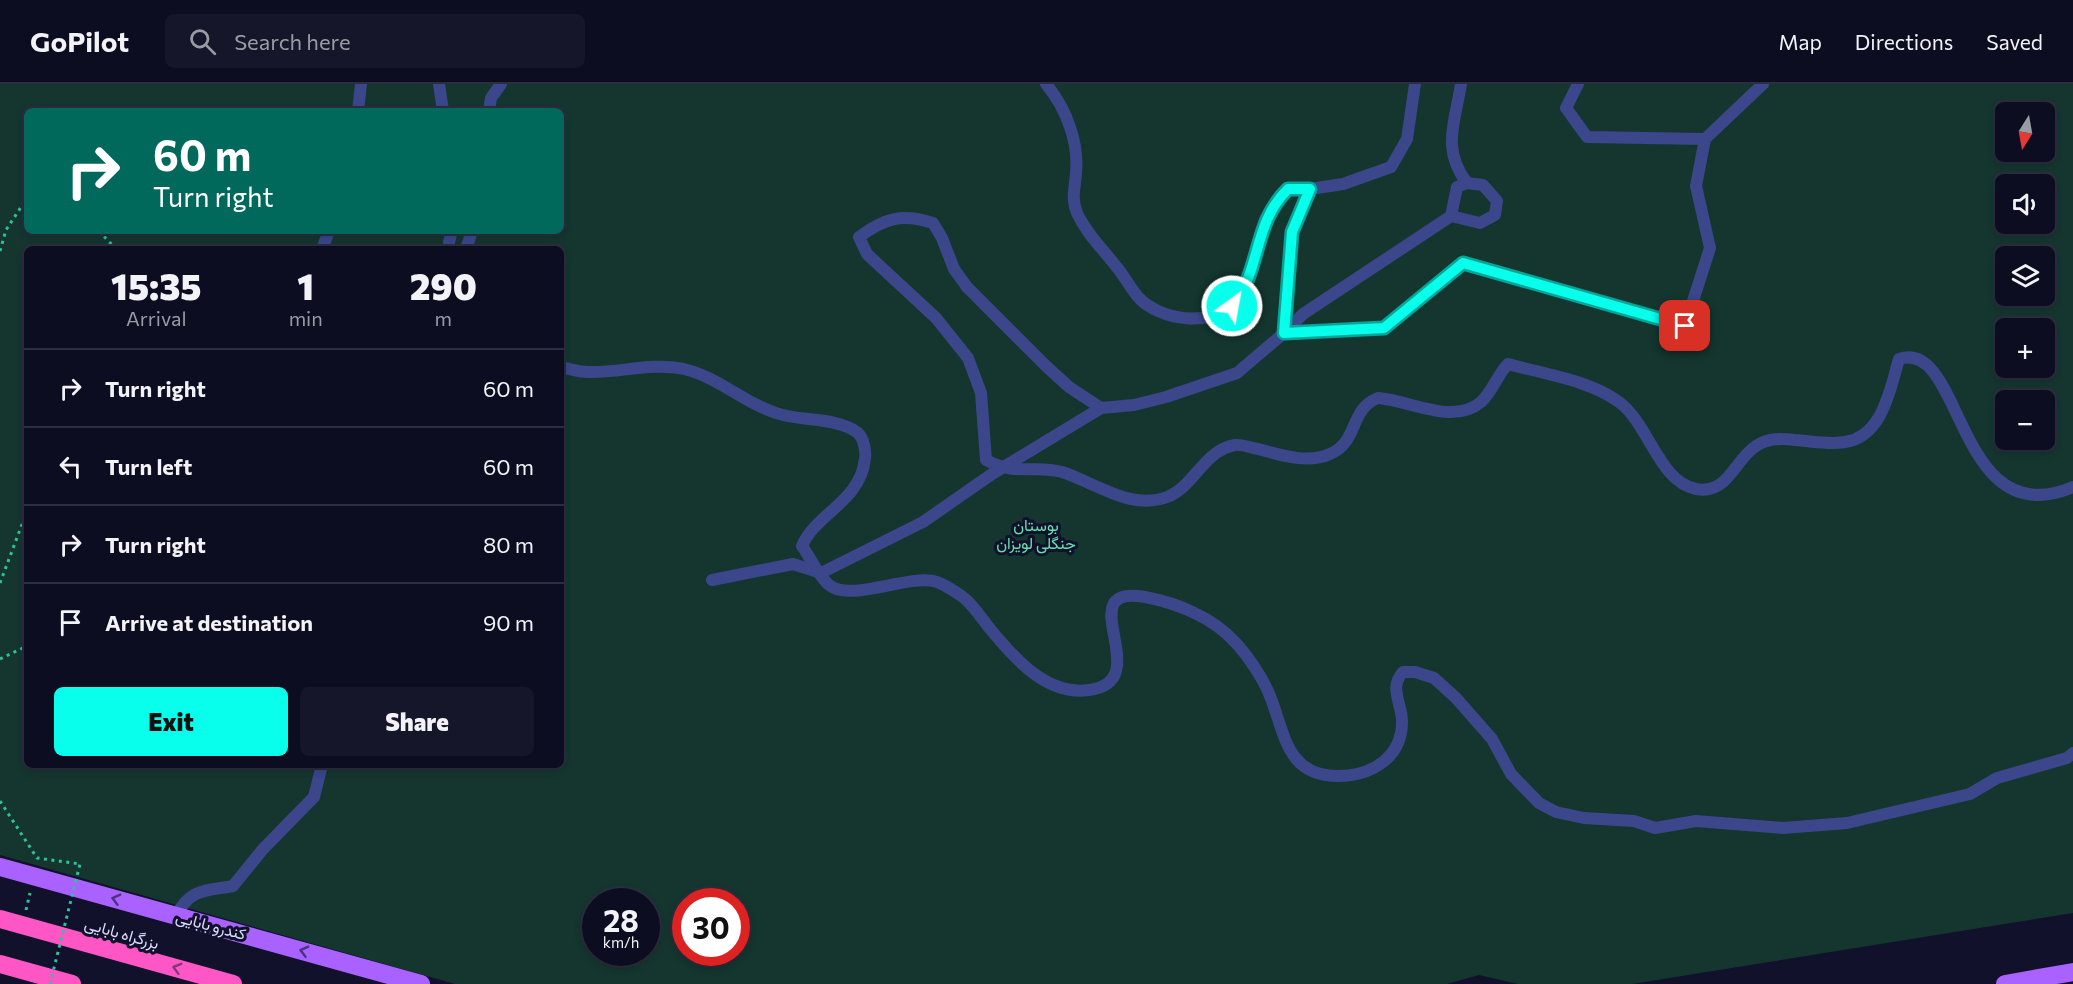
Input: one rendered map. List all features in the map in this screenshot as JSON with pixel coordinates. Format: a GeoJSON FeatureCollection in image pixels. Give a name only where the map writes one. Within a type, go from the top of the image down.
{"type":"FeatureCollection","features":[{"type":"Feature","properties":{"kind":"highway","name":"بزرگراه بابایی"},"geometry":{"type":"LineString","coordinates":[[0,919],[233,984]]}},
{"type":"Feature","properties":{"kind":"highway"},"geometry":{"type":"LineString","coordinates":[[0,964],[72,984]]}},
{"type":"Feature","properties":{"kind":"main road","name":"کندرو بابایی"},"geometry":{"type":"LineString","coordinates":[[0,867],[421,984]]}},
{"type":"Feature","properties":{"kind":"main road"},"geometry":{"type":"LineString","coordinates":[[329,958],[390,984]]}},
{"type":"Feature","properties":{"kind":"main road"},"geometry":{"type":"LineString","coordinates":[[2005,984],[2073,972]]}},
{"type":"Feature","properties":{"kind":"street"},"geometry":{"type":"LineString","coordinates":[[358,108],[361,84]]}},
{"type":"Feature","properties":{"kind":"street"},"geometry":{"type":"LineString","coordinates":[[440,84],[443,108]]}},
{"type":"Feature","properties":{"kind":"street"},"geometry":{"type":"LineString","coordinates":[[489,108],[491,98],[501,84]]}},
{"type":"Feature","properties":{"kind":"street"},"geometry":{"type":"LineString","coordinates":[[1046,84],[1064,113],[1075,143],[1076,172],[1073,191],[1078,215],[1139,298],[1157,310],[1196,319],[1220,314],[1232,306],[1244,292],[1270,209],[1288,189],[1310,189],[1343,184],[1391,167],[1407,140],[1415,84]]}},
{"type":"Feature","properties":{"kind":"street"},"geometry":{"type":"LineString","coordinates":[[1461,84],[1451,139],[1451,155],[1455,168],[1467,183]]}},
{"type":"Feature","properties":{"kind":"street"},"geometry":{"type":"LineString","coordinates":[[1578,84],[1566,108],[1587,137],[1705,139]]}},
{"type":"Feature","properties":{"kind":"street"},"geometry":{"type":"LineString","coordinates":[[1284,333],[1384,328],[1463,263],[1685,326],[1710,248],[1696,186],[1705,139],[1764,84]]}},
{"type":"Feature","properties":{"kind":"street"},"geometry":{"type":"LineString","coordinates":[[712,580],[793,564],[821,573],[924,522],[992,474],[1004,469],[1101,408],[1134,405],[1166,397],[1237,373],[1303,314],[1450,216],[1457,187],[1467,183],[1483,185],[1497,201],[1495,215],[1480,223],[1450,216]]}},
{"type":"Feature","properties":{"kind":"street"},"geometry":{"type":"LineString","coordinates":[[1284,333],[1292,232],[1310,189]]}},
{"type":"Feature","properties":{"kind":"street"},"geometry":{"type":"LineString","coordinates":[[1101,408],[1069,387],[967,287],[954,269],[942,238],[933,223],[913,217],[890,219],[874,226],[859,237],[867,254],[936,318],[968,358],[981,393],[986,460],[1004,469],[1061,472],[1117,495],[1144,500],[1166,498],[1180,489],[1211,458],[1234,445],[1310,459],[1328,456],[1339,450],[1348,439],[1360,409],[1378,398],[1455,413],[1473,407],[1492,390],[1500,372],[1508,364],[1599,390],[1633,414],[1666,467],[1680,482],[1696,489],[1712,489],[1727,479],[1755,447],[1775,438],[1830,443],[1848,442],[1865,433],[1884,409],[1899,359],[1909,356],[1920,359],[1932,368],[1968,438],[2000,482],[2014,492],[2030,496],[2058,494],[2073,488]]}},
{"type":"Feature","properties":{"kind":"street"},"geometry":{"type":"LineString","coordinates":[[564,368],[586,372],[653,366],[685,369],[757,407],[783,416],[847,427],[860,435],[865,447],[861,475],[842,504],[806,536],[802,546],[828,585],[840,591],[914,580],[936,581],[960,595],[1029,671],[1050,683],[1072,690],[1091,690],[1106,684],[1116,672],[1119,655],[1110,620],[1110,606],[1117,598],[1128,596],[1146,598],[1176,606],[1216,624],[1235,642],[1269,694],[1283,738],[1290,752],[1300,764],[1317,773],[1354,776],[1373,770],[1387,760],[1396,747],[1401,732],[1396,679],[1403,672],[1415,672],[1434,678],[1456,698],[1492,739],[1511,774],[1539,803],[1556,812],[1584,818],[1626,820],[1655,828],[1696,821],[1809,828],[1847,823],[1970,794],[1997,778],[2067,758],[2073,753]]}},
{"type":"Feature","properties":{"kind":"street"},"geometry":{"type":"LineString","coordinates":[[176,916],[184,900],[195,892],[233,886],[264,849],[314,797],[321,768]]}},
{"type":"Feature","properties":{"kind":"path"},"geometry":{"type":"LineString","coordinates":[[0,251],[6,230],[24,203]]}},
{"type":"Feature","properties":{"kind":"path"},"geometry":{"type":"LineString","coordinates":[[102,234],[113,246]]}},
{"type":"Feature","properties":{"kind":"path"},"geometry":{"type":"LineString","coordinates":[[0,583],[24,519]]}},
{"type":"Feature","properties":{"kind":"path"},"geometry":{"type":"LineString","coordinates":[[0,659],[24,647]]}},
{"type":"Feature","properties":{"kind":"path"},"geometry":{"type":"LineString","coordinates":[[0,801],[37,858],[80,864],[50,984]]}},
{"type":"Feature","properties":{"kind":"green space","name":"بوستان جنگلی لویزان"},"geometry":{"type":"Polygon","coordinates":[[[0,84],[2073,84],[2073,913],[1632,984],[1518,984],[1479,975],[1447,984],[455,984],[0,855],[0,84]]]}},
{"type":"Feature","properties":{"kind":"route"},"geometry":{"type":"LineString","coordinates":[[1232,306],[1244,292],[1264,221],[1270,209],[1288,189],[1299,188],[1310,189],[1292,232],[1284,333],[1384,328],[1463,263],[1685,326]]}}]}
